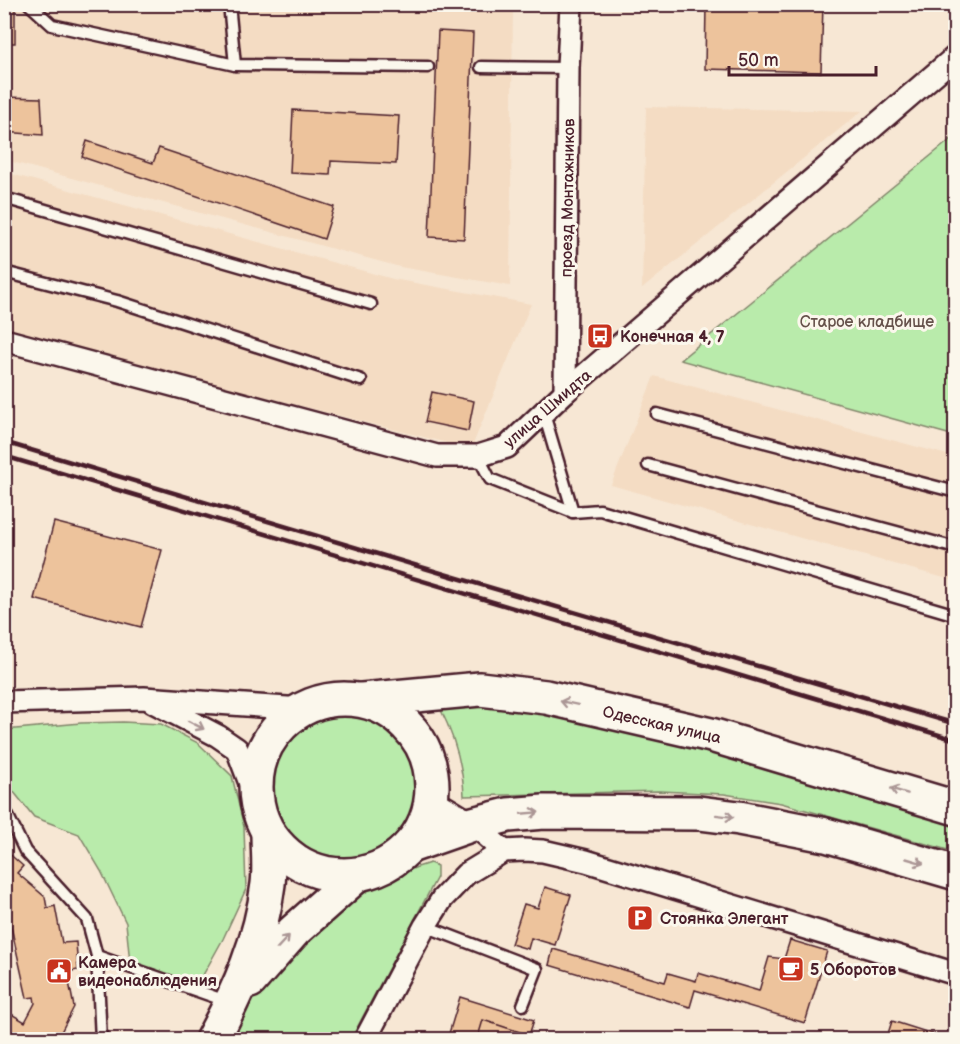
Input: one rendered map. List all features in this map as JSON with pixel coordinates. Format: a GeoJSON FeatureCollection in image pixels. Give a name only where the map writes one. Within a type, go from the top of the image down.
{"type":"FeatureCollection","features":[{"type":"Feature","properties":{"kind":"main road","name":"Одесская улица"},"geometry":{"type":"LineString","coordinates":[[362,700],[480,689],[546,698],[711,735],[956,807]]}},
{"type":"Feature","properties":{"kind":"main road"},"geometry":{"type":"LineString","coordinates":[[331,699],[362,700],[387,710],[408,726],[423,747],[432,772],[432,799],[425,824],[410,846],[386,865],[357,875],[336,875],[316,871],[297,862],[281,849],[268,833],[260,816],[256,799],[256,772],[265,747],[281,725],[302,709],[331,699]]}},
{"type":"Feature","properties":{"kind":"main road"},"geometry":{"type":"LineString","coordinates":[[410,846],[473,824],[508,815],[544,812],[699,813],[739,818],[826,835],[956,873]]}},
{"type":"Feature","properties":{"kind":"main road"},"geometry":{"type":"LineString","coordinates":[[212,1040],[249,965],[263,912],[268,882],[268,833]]}},
{"type":"Feature","properties":{"kind":"main road"},"geometry":{"type":"LineString","coordinates":[[232,1003],[294,931],[357,875]]}},
{"type":"Feature","properties":{"kind":"street","name":"проезд Монтажников"},"geometry":{"type":"LineString","coordinates":[[565,392],[568,68],[571,4]]}},
{"type":"Feature","properties":{"kind":"street","name":"улица Шмидта"},"geometry":{"type":"LineString","coordinates":[[4,340],[437,456],[478,456],[507,447],[565,392],[956,56]]}},
{"type":"Feature","properties":{"kind":"street"},"geometry":{"type":"LineString","coordinates":[[144,698],[237,748],[256,799]]}},
{"type":"Feature","properties":{"kind":"street"},"geometry":{"type":"LineString","coordinates":[[4,702],[144,698],[302,709]]}},
{"type":"Feature","properties":{"kind":"street"},"geometry":{"type":"LineString","coordinates":[[432,799],[473,824],[504,851]]}},
{"type":"Feature","properties":{"kind":"street"},"geometry":{"type":"LineString","coordinates":[[365,1040],[442,898],[466,874],[504,851],[543,851],[586,861],[956,974]]}},
{"type":"Feature","properties":{"kind":"lane"},"geometry":{"type":"LineString","coordinates":[[29,4],[52,26],[235,65],[428,67]]}},
{"type":"Feature","properties":{"kind":"lane"},"geometry":{"type":"LineString","coordinates":[[229,4],[235,65]]}},
{"type":"Feature","properties":{"kind":"lane"},"geometry":{"type":"LineString","coordinates":[[481,67],[568,68]]}},
{"type":"Feature","properties":{"kind":"lane"},"geometry":{"type":"LineString","coordinates":[[4,198],[371,304]]}},
{"type":"Feature","properties":{"kind":"lane"},"geometry":{"type":"LineString","coordinates":[[4,272],[117,301],[361,380]]}},
{"type":"Feature","properties":{"kind":"lane"},"geometry":{"type":"LineString","coordinates":[[544,414],[573,512]]}},
{"type":"Feature","properties":{"kind":"lane"},"geometry":{"type":"LineString","coordinates":[[657,414],[956,492]]}},
{"type":"Feature","properties":{"kind":"lane"},"geometry":{"type":"LineString","coordinates":[[478,456],[490,479],[573,512],[600,510],[956,615]]}},
{"type":"Feature","properties":{"kind":"lane"},"geometry":{"type":"LineString","coordinates":[[648,465],[956,548]]}},
{"type":"Feature","properties":{"kind":"lane"},"geometry":{"type":"LineString","coordinates":[[4,808],[25,851],[87,919],[97,956],[101,1040]]}},
{"type":"Feature","properties":{"kind":"lane"},"geometry":{"type":"LineString","coordinates":[[425,926],[537,969],[523,1005]]}},
{"type":"Feature","properties":{"kind":"lane"},"geometry":{"type":"LineString","coordinates":[[97,956],[232,1003]]}},
{"type":"Feature","properties":{"kind":"shaded area"},"geometry":{"type":"Polygon","coordinates":[[[4,5],[513,5],[510,286],[400,267],[5,160],[4,5]]]}},
{"type":"Feature","properties":{"kind":"shaded area"},"geometry":{"type":"Polygon","coordinates":[[[646,107],[862,111],[642,289],[646,107]]]}},
{"type":"Feature","properties":{"kind":"shaded area"},"geometry":{"type":"Polygon","coordinates":[[[4,172],[393,279],[531,304],[471,449],[5,331],[4,172]]]}},
{"type":"Feature","properties":{"kind":"shaded area"},"geometry":{"type":"Polygon","coordinates":[[[654,376],[955,457],[955,581],[611,485],[654,376]]]}},
{"type":"Feature","properties":{"kind":"green space","name":"Старое кладбище"},"geometry":{"type":"Polygon","coordinates":[[[955,136],[955,436],[680,360],[955,136]]]}},
{"type":"Feature","properties":{"kind":"green space"},"geometry":{"type":"Polygon","coordinates":[[[478,699],[681,746],[955,815],[955,852],[781,803],[724,794],[660,791],[464,796],[457,751],[440,708],[478,699]]]}},
{"type":"Feature","properties":{"kind":"green space"},"geometry":{"type":"Polygon","coordinates":[[[343,712],[358,713],[372,718],[397,734],[413,759],[418,773],[418,803],[413,817],[397,842],[372,858],[358,863],[343,864],[328,863],[314,858],[289,842],[273,817],[268,803],[267,788],[268,773],[273,759],[289,734],[314,718],[328,713],[343,712]]]}},
{"type":"Feature","properties":{"kind":"green space"},"geometry":{"type":"Polygon","coordinates":[[[81,723],[161,724],[198,743],[232,776],[244,827],[246,889],[223,939],[198,984],[130,963],[126,923],[101,871],[79,834],[34,817],[5,781],[5,730],[81,723]]]}},
{"type":"Feature","properties":{"kind":"green space"},"geometry":{"type":"Polygon","coordinates":[[[430,863],[437,866],[437,877],[351,1039],[230,1040],[258,991],[314,932],[357,898],[380,884],[430,863]]]}},
{"type":"Feature","properties":{"kind":"building"},"geometry":{"type":"Polygon","coordinates":[[[4,4],[15,4],[15,43],[4,43],[4,4]]]}},
{"type":"Feature","properties":{"kind":"building"},"geometry":{"type":"Polygon","coordinates":[[[291,4],[496,4],[496,8],[291,4]]]}},
{"type":"Feature","properties":{"kind":"building"},"geometry":{"type":"Polygon","coordinates":[[[706,4],[823,4],[821,72],[705,69],[706,4]]]}},
{"type":"Feature","properties":{"kind":"building"},"geometry":{"type":"Polygon","coordinates":[[[898,4],[928,4],[928,8],[898,7],[898,4]]]}},
{"type":"Feature","properties":{"kind":"building"},"geometry":{"type":"Polygon","coordinates":[[[438,31],[473,33],[464,239],[429,237],[438,31]]]}},
{"type":"Feature","properties":{"kind":"building"},"geometry":{"type":"Polygon","coordinates":[[[4,97],[41,98],[43,135],[4,132],[4,97]]]}},
{"type":"Feature","properties":{"kind":"building"},"geometry":{"type":"Polygon","coordinates":[[[293,110],[399,116],[396,164],[331,161],[330,175],[290,173],[293,110]]]}},
{"type":"Feature","properties":{"kind":"building"},"geometry":{"type":"Polygon","coordinates":[[[87,141],[153,163],[159,148],[334,207],[324,239],[82,157],[87,141]]]}},
{"type":"Feature","properties":{"kind":"building"},"geometry":{"type":"Polygon","coordinates":[[[432,392],[474,401],[468,431],[425,422],[432,392]]]}},
{"type":"Feature","properties":{"kind":"building"},"geometry":{"type":"Polygon","coordinates":[[[54,522],[162,550],[141,627],[34,599],[54,522]]]}},
{"type":"Feature","properties":{"kind":"building"},"geometry":{"type":"Polygon","coordinates":[[[5,850],[23,866],[17,873],[45,897],[47,908],[55,906],[62,943],[76,942],[78,970],[67,972],[74,1007],[59,1036],[66,1040],[4,1040],[4,1019],[8,1012],[25,1022],[35,1003],[34,997],[27,998],[10,922],[4,918],[5,850]]]}},
{"type":"Feature","properties":{"kind":"building"},"geometry":{"type":"Polygon","coordinates":[[[545,887],[571,895],[555,945],[531,938],[528,949],[511,944],[524,904],[538,908],[545,887]]]}},
{"type":"Feature","properties":{"kind":"building"},"geometry":{"type":"Polygon","coordinates":[[[790,940],[827,951],[805,1023],[695,990],[690,1007],[549,965],[553,949],[665,982],[668,973],[696,981],[698,973],[759,991],[769,957],[784,959],[790,940]]]}},
{"type":"Feature","properties":{"kind":"building"},"geometry":{"type":"Polygon","coordinates":[[[460,997],[534,1020],[529,1035],[545,1040],[447,1040],[460,997]]]}},
{"type":"Feature","properties":{"kind":"building"},"geometry":{"type":"Polygon","coordinates":[[[483,1020],[529,1035],[545,1040],[477,1040],[483,1020]]]}},
{"type":"Feature","properties":{"kind":"building"},"geometry":{"type":"Polygon","coordinates":[[[892,1021],[933,1034],[932,1040],[886,1040],[892,1021]]]}},
{"type":"Feature","properties":{"kind":"railway"},"geometry":{"type":"LineString","coordinates":[[4,442],[956,724]]}},
{"type":"Feature","properties":{"kind":"railway"},"geometry":{"type":"LineString","coordinates":[[4,456],[956,740]]}},
{"type":"Feature","properties":{"kind":"place","name":"Конечная 4, 7"},"geometry":{"type":"Point","coordinates":[600,336]}},
{"type":"Feature","properties":{"kind":"place","name":"Стоянка Элегант"},"geometry":{"type":"Point","coordinates":[640,918]}},
{"type":"Feature","properties":{"kind":"place","name":"5 Оборотов"},"geometry":{"type":"Point","coordinates":[791,969]}},
{"type":"Feature","properties":{"kind":"place","name":"Камера видеонаблюдения"},"geometry":{"type":"Point","coordinates":[59,971]}}]}
